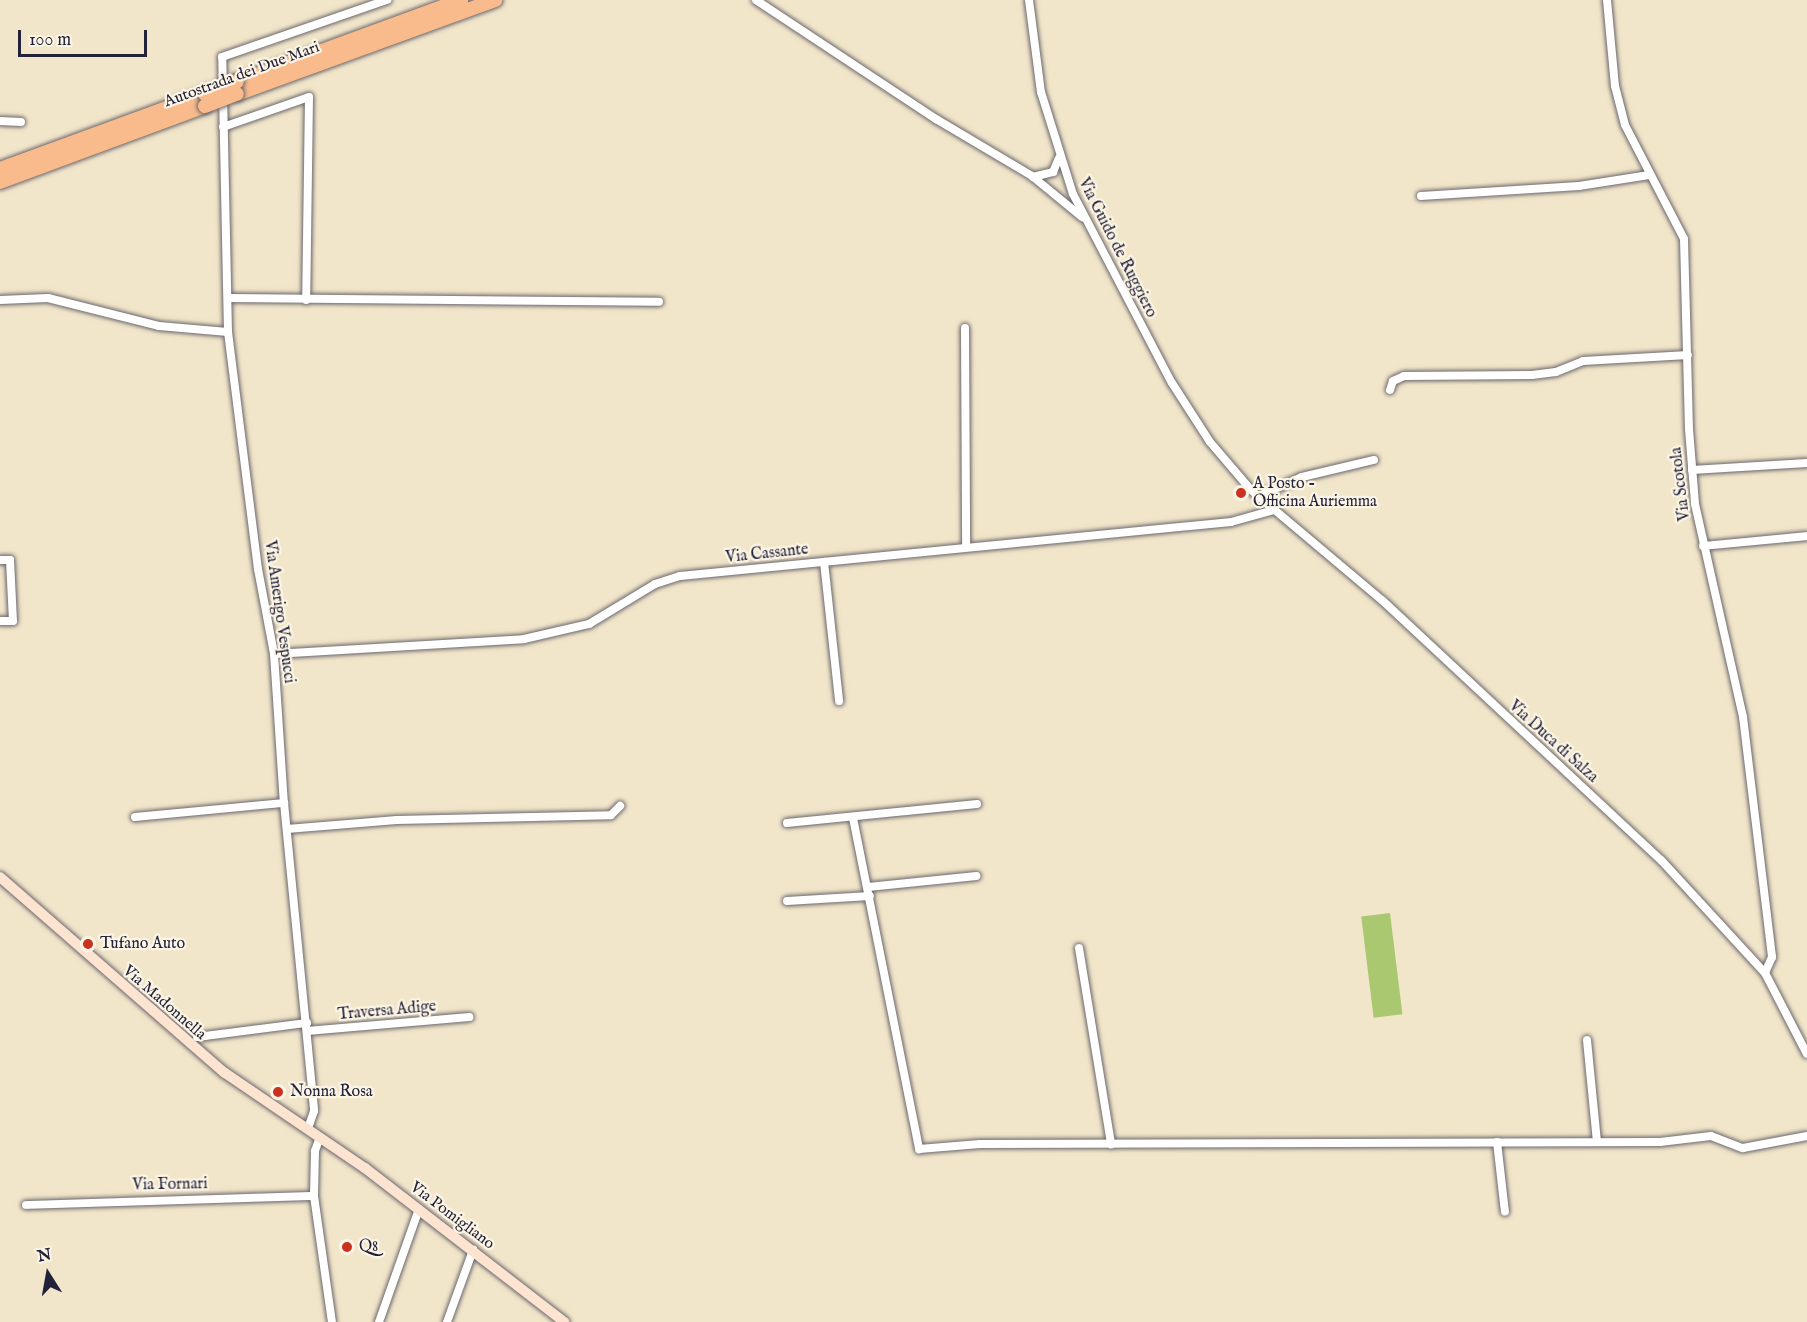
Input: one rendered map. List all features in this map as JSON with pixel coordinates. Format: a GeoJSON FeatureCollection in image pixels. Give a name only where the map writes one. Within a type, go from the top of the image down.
{"type":"FeatureCollection","features":[{"type":"Feature","properties":{"kind":"highway","name":"Autostrada dei Due Mari"},"geometry":{"type":"LineString","coordinates":[[0,182],[461,0]]}},
{"type":"Feature","properties":{"kind":"highway","name":"Autostrada dei Due Mari"},"geometry":{"type":"LineString","coordinates":[[237,88],[495,0]]}},
{"type":"Feature","properties":{"kind":"highway","name":"Autostrada dei Due Mari"},"geometry":{"type":"LineString","coordinates":[[0,169],[205,100]]}},
{"type":"Feature","properties":{"kind":"street","name":"Via Amerigo Vespucci"},"geometry":{"type":"LineString","coordinates":[[308,1128],[314,1111],[284,803],[274,654],[258,569],[228,332],[222,57],[387,0]]}},
{"type":"Feature","properties":{"kind":"street"},"geometry":{"type":"LineString","coordinates":[[756,0],[936,119],[1032,176],[1086,220]]}},
{"type":"Feature","properties":{"kind":"street","name":"Via Guido de Ruggiero"},"geometry":{"type":"LineString","coordinates":[[1029,0],[1041,92],[1059,158],[1086,220],[1172,383],[1210,442],[1244,481]]}},
{"type":"Feature","properties":{"kind":"street","name":"Via Scotola"},"geometry":{"type":"LineString","coordinates":[[1607,0],[1615,86],[1625,125],[1684,240],[1692,470],[1703,546],[1743,717],[1772,957],[1765,973]]}},
{"type":"Feature","properties":{"kind":"street"},"geometry":{"type":"LineString","coordinates":[[223,127],[309,97],[306,300]]}},
{"type":"Feature","properties":{"kind":"street"},"geometry":{"type":"LineString","coordinates":[[0,121],[21,122]]}},
{"type":"Feature","properties":{"kind":"street"},"geometry":{"type":"LineString","coordinates":[[1032,176],[1047,176],[1059,158]]}},
{"type":"Feature","properties":{"kind":"street"},"geometry":{"type":"LineString","coordinates":[[1421,196],[1579,186],[1649,175]]}},
{"type":"Feature","properties":{"kind":"street"},"geometry":{"type":"LineString","coordinates":[[228,298],[659,302]]}},
{"type":"Feature","properties":{"kind":"street"},"geometry":{"type":"LineString","coordinates":[[0,300],[60,299],[159,326],[228,332]]}},
{"type":"Feature","properties":{"kind":"street"},"geometry":{"type":"LineString","coordinates":[[966,328],[966,546]]}},
{"type":"Feature","properties":{"kind":"street"},"geometry":{"type":"LineString","coordinates":[[1390,390],[1393,381],[1404,376],[1532,375],[1556,372],[1583,361],[1688,355]]}},
{"type":"Feature","properties":{"kind":"street"},"geometry":{"type":"LineString","coordinates":[[1258,496],[1302,477],[1374,460]]}},
{"type":"Feature","properties":{"kind":"street"},"geometry":{"type":"LineString","coordinates":[[1692,470],[1807,463]]}},
{"type":"Feature","properties":{"kind":"street","name":"Via Duca di Salza"},"geometry":{"type":"LineString","coordinates":[[1244,481],[1274,510],[1383,601],[1636,837],[1765,973],[1803,1033],[1807,1054]]}},
{"type":"Feature","properties":{"kind":"street","name":"Via Cassante"},"geometry":{"type":"LineString","coordinates":[[274,654],[536,637],[589,624],[655,584],[680,576],[966,546],[1231,522],[1274,510]]}},
{"type":"Feature","properties":{"kind":"street"},"geometry":{"type":"LineString","coordinates":[[1703,546],[1807,536]]}},
{"type":"Feature","properties":{"kind":"street"},"geometry":{"type":"LineString","coordinates":[[0,560],[10,560],[14,621],[0,621]]}},
{"type":"Feature","properties":{"kind":"street"},"geometry":{"type":"LineString","coordinates":[[824,562],[839,701]]}},
{"type":"Feature","properties":{"kind":"street"},"geometry":{"type":"LineString","coordinates":[[135,817],[284,803]]}},
{"type":"Feature","properties":{"kind":"street"},"geometry":{"type":"LineString","coordinates":[[787,823],[977,804]]}},
{"type":"Feature","properties":{"kind":"street"},"geometry":{"type":"LineString","coordinates":[[287,829],[397,820],[611,814],[620,806]]}},
{"type":"Feature","properties":{"kind":"street"},"geometry":{"type":"LineString","coordinates":[[853,818],[919,1149],[980,1144],[1660,1142],[1711,1136],[1743,1148],[1807,1136]]}},
{"type":"Feature","properties":{"kind":"street"},"geometry":{"type":"LineString","coordinates":[[868,887],[976,876]]}},
{"type":"Feature","properties":{"kind":"street","name":"Via Madonnella"},"geometry":{"type":"LineString","coordinates":[[0,877],[186,1042],[320,1137]]}},
{"type":"Feature","properties":{"kind":"street"},"geometry":{"type":"LineString","coordinates":[[787,901],[870,896]]}},
{"type":"Feature","properties":{"kind":"street"},"geometry":{"type":"LineString","coordinates":[[1079,948],[1111,1144]]}},
{"type":"Feature","properties":{"kind":"street","name":"Traversa Adige"},"geometry":{"type":"LineString","coordinates":[[197,1037],[307,1027],[469,1017]]}},
{"type":"Feature","properties":{"kind":"street"},"geometry":{"type":"LineString","coordinates":[[1587,1040],[1597,1142]]}},
{"type":"Feature","properties":{"kind":"street"},"geometry":{"type":"LineString","coordinates":[[320,1137],[315,1151],[314,1196],[332,1322]]}},
{"type":"Feature","properties":{"kind":"street","name":"Via Pomigliano"},"geometry":{"type":"LineString","coordinates":[[320,1137],[419,1209],[564,1322]]}},
{"type":"Feature","properties":{"kind":"street"},"geometry":{"type":"LineString","coordinates":[[1497,1142],[1505,1212]]}},
{"type":"Feature","properties":{"kind":"street","name":"Via Fornari"},"geometry":{"type":"LineString","coordinates":[[26,1204],[314,1196]]}},
{"type":"Feature","properties":{"kind":"street"},"geometry":{"type":"LineString","coordinates":[[379,1322],[419,1209]]}},
{"type":"Feature","properties":{"kind":"street"},"geometry":{"type":"LineString","coordinates":[[447,1322],[473,1250]]}},
{"type":"Feature","properties":{"kind":"green space"},"geometry":{"type":"Polygon","coordinates":[[[1390,913],[1402,1014],[1374,1018],[1361,917],[1390,913]]]}},
{"type":"Feature","properties":{"kind":"place","name":"A Posto - Officina Auriemma"},"geometry":{"type":"Point","coordinates":[1241,493]}},
{"type":"Feature","properties":{"kind":"place","name":"Tufano Auto"},"geometry":{"type":"Point","coordinates":[88,944]}},
{"type":"Feature","properties":{"kind":"place","name":"Nonna Rosa"},"geometry":{"type":"Point","coordinates":[278,1092]}},
{"type":"Feature","properties":{"kind":"place","name":"Q8"},"geometry":{"type":"Point","coordinates":[347,1247]}}]}
